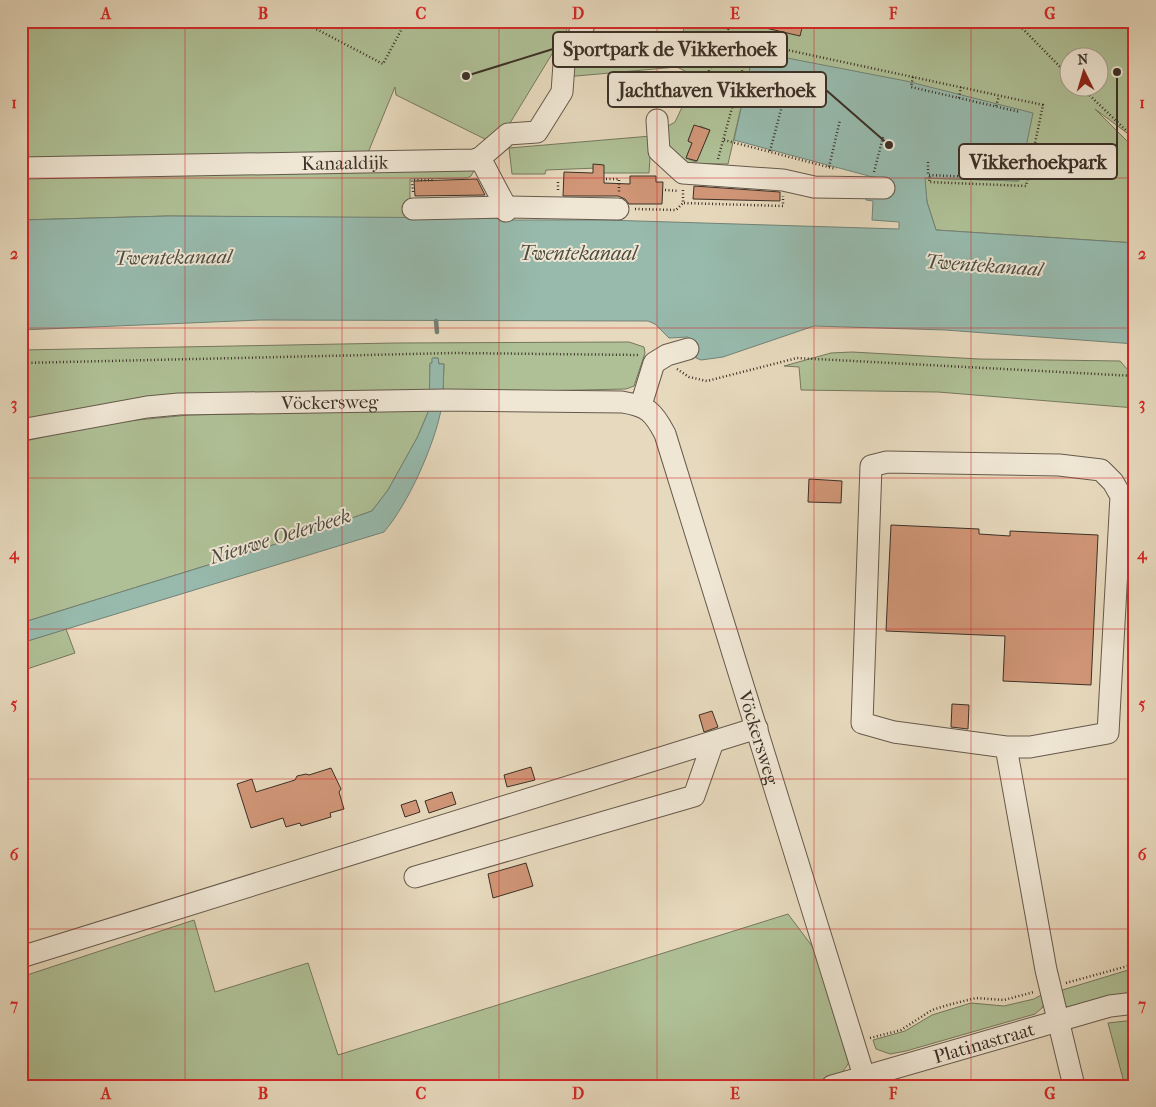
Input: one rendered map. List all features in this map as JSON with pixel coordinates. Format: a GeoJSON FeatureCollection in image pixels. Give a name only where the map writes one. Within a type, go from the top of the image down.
{"type":"FeatureCollection","features":[{"type":"Feature","properties":{"kind":"street"},"geometry":{"type":"LineString","coordinates":[[506,209],[480,158],[508,134],[537,132],[562,92],[564,64],[586,21]]}},
{"type":"Feature","properties":{"kind":"street"},"geometry":{"type":"LineString","coordinates":[[657,120],[659,151],[683,182],[714,176],[783,180],[814,186],[878,192]]}},
{"type":"Feature","properties":{"kind":"street","name":"Kanaaldijk"},"geometry":{"type":"LineString","coordinates":[[21,168],[474,160],[480,158]]}},
{"type":"Feature","properties":{"kind":"street"},"geometry":{"type":"LineString","coordinates":[[413,209],[624,208]]}},
{"type":"Feature","properties":{"kind":"street"},"geometry":{"type":"LineString","coordinates":[[641,405],[651,370],[659,359],[688,349]]}},
{"type":"Feature","properties":{"kind":"street","name":"Vöckersweg"},"geometry":{"type":"LineString","coordinates":[[21,430],[179,404],[447,400],[622,402],[641,405],[658,419],[665,434],[864,1076]]}},
{"type":"Feature","properties":{"kind":"street"},"geometry":{"type":"LineString","coordinates":[[887,462],[1059,465],[1093,469],[1101,470],[1113,482],[1121,496],[1108,733],[1030,747],[1006,747],[894,732],[862,723],[871,466],[887,462]]}},
{"type":"Feature","properties":{"kind":"street"},"geometry":{"type":"LineString","coordinates":[[21,957],[757,728]]}},
{"type":"Feature","properties":{"kind":"street"},"geometry":{"type":"LineString","coordinates":[[415,877],[694,796],[713,742]]}},
{"type":"Feature","properties":{"kind":"street"},"geometry":{"type":"LineString","coordinates":[[1006,747],[1051,988],[1074,1086]]}},
{"type":"Feature","properties":{"kind":"street","name":"Platinastraat"},"geometry":{"type":"LineString","coordinates":[[832,1086],[1110,1006],[1135,1003]]}},
{"type":"Feature","properties":{"kind":"path"},"geometry":{"type":"LineString","coordinates":[[301,21],[383,64],[406,21]]}},
{"type":"Feature","properties":{"kind":"path"},"geometry":{"type":"LineString","coordinates":[[674,84],[693,82],[708,73],[732,21]]}},
{"type":"Feature","properties":{"kind":"path"},"geometry":{"type":"LineString","coordinates":[[1015,21],[1058,65]]}},
{"type":"Feature","properties":{"kind":"path"},"geometry":{"type":"LineString","coordinates":[[714,176],[750,42],[1043,105],[1026,186],[929,182],[928,162]]}},
{"type":"Feature","properties":{"kind":"path"},"geometry":{"type":"LineString","coordinates":[[913,77],[910,88],[1020,112]]}},
{"type":"Feature","properties":{"kind":"path"},"geometry":{"type":"LineString","coordinates":[[959,98],[961,87]]}},
{"type":"Feature","properties":{"kind":"path"},"geometry":{"type":"LineString","coordinates":[[996,106],[999,95]]}},
{"type":"Feature","properties":{"kind":"path"},"geometry":{"type":"LineString","coordinates":[[1092,98],[1135,139]]}},
{"type":"Feature","properties":{"kind":"path"},"geometry":{"type":"LineString","coordinates":[[770,151],[782,106]]}},
{"type":"Feature","properties":{"kind":"path"},"geometry":{"type":"LineString","coordinates":[[829,167],[840,120]]}},
{"type":"Feature","properties":{"kind":"path"},"geometry":{"type":"LineString","coordinates":[[878,192],[872,180],[883,137]]}},
{"type":"Feature","properties":{"kind":"path"},"geometry":{"type":"LineString","coordinates":[[724,140],[838,170]]}},
{"type":"Feature","properties":{"kind":"path"},"geometry":{"type":"LineString","coordinates":[[930,175],[1017,178]]}},
{"type":"Feature","properties":{"kind":"path"},"geometry":{"type":"LineString","coordinates":[[969,184],[970,176]]}},
{"type":"Feature","properties":{"kind":"path"},"geometry":{"type":"LineString","coordinates":[[413,209],[412,180],[440,179]]}},
{"type":"Feature","properties":{"kind":"path"},"geometry":{"type":"LineString","coordinates":[[606,179],[619,179],[624,208],[676,210],[683,203],[683,182],[665,190]]}},
{"type":"Feature","properties":{"kind":"path"},"geometry":{"type":"LineString","coordinates":[[683,203],[783,206],[783,180]]}},
{"type":"Feature","properties":{"kind":"path"},"geometry":{"type":"LineString","coordinates":[[21,362],[454,353],[639,354],[671,364],[689,377],[707,381],[797,358],[1135,376]]}},
{"type":"Feature","properties":{"kind":"path"},"geometry":{"type":"LineString","coordinates":[[854,1042],[901,1030],[932,1010],[948,1005],[976,998],[1004,1000],[1135,964]]}},
{"type":"Feature","properties":{"kind":"shaded area"},"geometry":{"type":"Polygon","coordinates":[[[21,21],[572,21],[507,128],[489,141],[396,95],[395,87],[367,155],[21,161],[21,21]]]}},
{"type":"Feature","properties":{"kind":"shaded area"},"geometry":{"type":"Polygon","coordinates":[[[687,21],[1135,21],[1135,139],[1095,109],[1135,149],[1135,243],[936,230],[927,202],[924,178],[1018,181],[752,59],[728,164],[665,163],[661,157],[650,157],[649,173],[598,173],[598,168],[546,170],[545,174],[512,174],[509,148],[651,136],[675,122],[693,84],[686,81],[689,73],[677,67],[565,77],[573,55],[679,41],[687,21]],[[700,126],[698,130],[693,128],[688,141],[692,143],[686,158],[696,162],[710,130],[700,126]]]}},
{"type":"Feature","properties":{"kind":"shaded area"},"geometry":{"type":"Polygon","coordinates":[[[477,165],[471,176],[467,178],[410,179],[410,218],[168,216],[21,220],[21,174],[477,165]]]}},
{"type":"Feature","properties":{"kind":"shaded area"},"geometry":{"type":"Polygon","coordinates":[[[629,342],[644,347],[645,353],[634,386],[626,389],[443,393],[444,364],[439,364],[438,358],[433,358],[430,364],[430,393],[21,423],[21,350],[395,343],[629,342]]]}},
{"type":"Feature","properties":{"kind":"shaded area"},"geometry":{"type":"Polygon","coordinates":[[[852,352],[979,359],[1120,361],[1135,378],[1135,408],[938,392],[801,390],[799,367],[784,366],[831,353],[852,352]]]}},
{"type":"Feature","properties":{"kind":"shaded area"},"geometry":{"type":"Polygon","coordinates":[[[429,410],[417,438],[388,490],[372,511],[292,539],[21,623],[21,442],[106,423],[189,415],[429,410]]]}},
{"type":"Feature","properties":{"kind":"shaded area"},"geometry":{"type":"Polygon","coordinates":[[[66,629],[75,653],[21,671],[21,643],[66,629]]]}},
{"type":"Feature","properties":{"kind":"shaded area"},"geometry":{"type":"Polygon","coordinates":[[[788,914],[818,954],[851,1057],[841,1073],[814,1086],[21,1086],[21,977],[194,920],[215,992],[308,963],[338,1055],[788,914]]]}},
{"type":"Feature","properties":{"kind":"shaded area"},"geometry":{"type":"Polygon","coordinates":[[[1135,968],[1134,995],[1071,1010],[1062,1003],[1059,991],[1135,968]]]}},
{"type":"Feature","properties":{"kind":"shaded area"},"geometry":{"type":"Polygon","coordinates":[[[1045,993],[1047,998],[1042,1008],[1035,1014],[906,1051],[890,1054],[876,1049],[873,1040],[905,1031],[932,1015],[971,1003],[1004,1006],[1034,999],[1045,993]]]}},
{"type":"Feature","properties":{"kind":"shaded area"},"geometry":{"type":"Polygon","coordinates":[[[1135,1020],[1135,1086],[1125,1086],[1108,1023],[1135,1020]]]}},
{"type":"Feature","properties":{"kind":"water","name":"Twentekanaal"},"geometry":{"type":"Polygon","coordinates":[[[761,53],[906,81],[1033,113],[1019,181],[925,178],[927,202],[936,230],[1135,243],[1135,344],[945,330],[814,326],[723,357],[701,360],[696,358],[688,337],[669,338],[655,324],[648,321],[260,320],[21,330],[21,220],[168,216],[501,218],[501,220],[605,220],[899,229],[899,222],[872,220],[873,201],[866,200],[866,192],[884,180],[734,140],[752,59],[761,53]]]}},
{"type":"Feature","properties":{"kind":"water"},"geometry":{"type":"Polygon","coordinates":[[[432,358],[438,358],[439,364],[444,364],[443,399],[438,424],[411,491],[384,532],[21,643],[21,623],[292,539],[372,511],[388,490],[417,438],[429,410],[430,363],[432,363],[432,358]]]}},
{"type":"Feature","properties":{"kind":"building"},"geometry":{"type":"Polygon","coordinates":[[[757,21],[791,21],[803,24],[800,36],[757,26],[757,21]]]}},
{"type":"Feature","properties":{"kind":"building"},"geometry":{"type":"Polygon","coordinates":[[[694,125],[710,130],[697,161],[686,158],[692,143],[688,141],[694,125]]]}},
{"type":"Feature","properties":{"kind":"building"},"geometry":{"type":"Polygon","coordinates":[[[593,164],[604,165],[604,183],[630,184],[630,176],[656,176],[656,182],[663,182],[662,204],[629,204],[625,199],[618,196],[563,196],[564,172],[593,173],[593,164]]]}},
{"type":"Feature","properties":{"kind":"building"},"geometry":{"type":"Polygon","coordinates":[[[477,179],[485,195],[415,196],[414,181],[477,179]]]}},
{"type":"Feature","properties":{"kind":"building"},"geometry":{"type":"Polygon","coordinates":[[[694,186],[780,192],[780,201],[693,199],[694,186]]]}},
{"type":"Feature","properties":{"kind":"building"},"geometry":{"type":"Polygon","coordinates":[[[809,479],[842,481],[841,503],[808,502],[809,479]]]}},
{"type":"Feature","properties":{"kind":"building"},"geometry":{"type":"Polygon","coordinates":[[[891,525],[979,529],[979,534],[1010,536],[1010,531],[1098,535],[1091,685],[1003,681],[1005,636],[886,631],[891,525]]]}},
{"type":"Feature","properties":{"kind":"building"},"geometry":{"type":"Polygon","coordinates":[[[952,704],[969,705],[968,729],[951,727],[952,704]]]}},
{"type":"Feature","properties":{"kind":"building"},"geometry":{"type":"Polygon","coordinates":[[[712,711],[718,727],[704,732],[699,715],[712,711]]]}},
{"type":"Feature","properties":{"kind":"building"},"geometry":{"type":"Polygon","coordinates":[[[531,767],[535,780],[507,787],[504,775],[531,767]]]}},
{"type":"Feature","properties":{"kind":"building"},"geometry":{"type":"Polygon","coordinates":[[[331,768],[341,789],[339,792],[344,809],[330,813],[331,817],[301,826],[300,823],[286,827],[283,818],[251,828],[237,784],[252,779],[256,792],[295,780],[297,776],[309,775],[331,768]]]}},
{"type":"Feature","properties":{"kind":"building"},"geometry":{"type":"Polygon","coordinates":[[[452,792],[456,804],[429,813],[425,801],[452,792]]]}},
{"type":"Feature","properties":{"kind":"building"},"geometry":{"type":"Polygon","coordinates":[[[416,800],[420,812],[405,817],[401,805],[416,800]]]}},
{"type":"Feature","properties":{"kind":"building"},"geometry":{"type":"Polygon","coordinates":[[[526,863],[533,886],[493,898],[488,874],[526,863]]]}},
{"type":"Feature","properties":{"kind":"waterway","name":"Nieuwe Oelerbeek"},"geometry":{"type":"LineString","coordinates":[[436,321],[437,332]]}},
{"type":"Feature","properties":{"kind":"place","name":"Vikkerhoekpark"},"geometry":{"type":"Point","coordinates":[1117,72]}},
{"type":"Feature","properties":{"kind":"place","name":"Sportpark de Vikkerhoek"},"geometry":{"type":"Point","coordinates":[466,76]}},
{"type":"Feature","properties":{"kind":"place","name":"Jachthaven Vikkerhoek"},"geometry":{"type":"Point","coordinates":[889,145]}}]}
